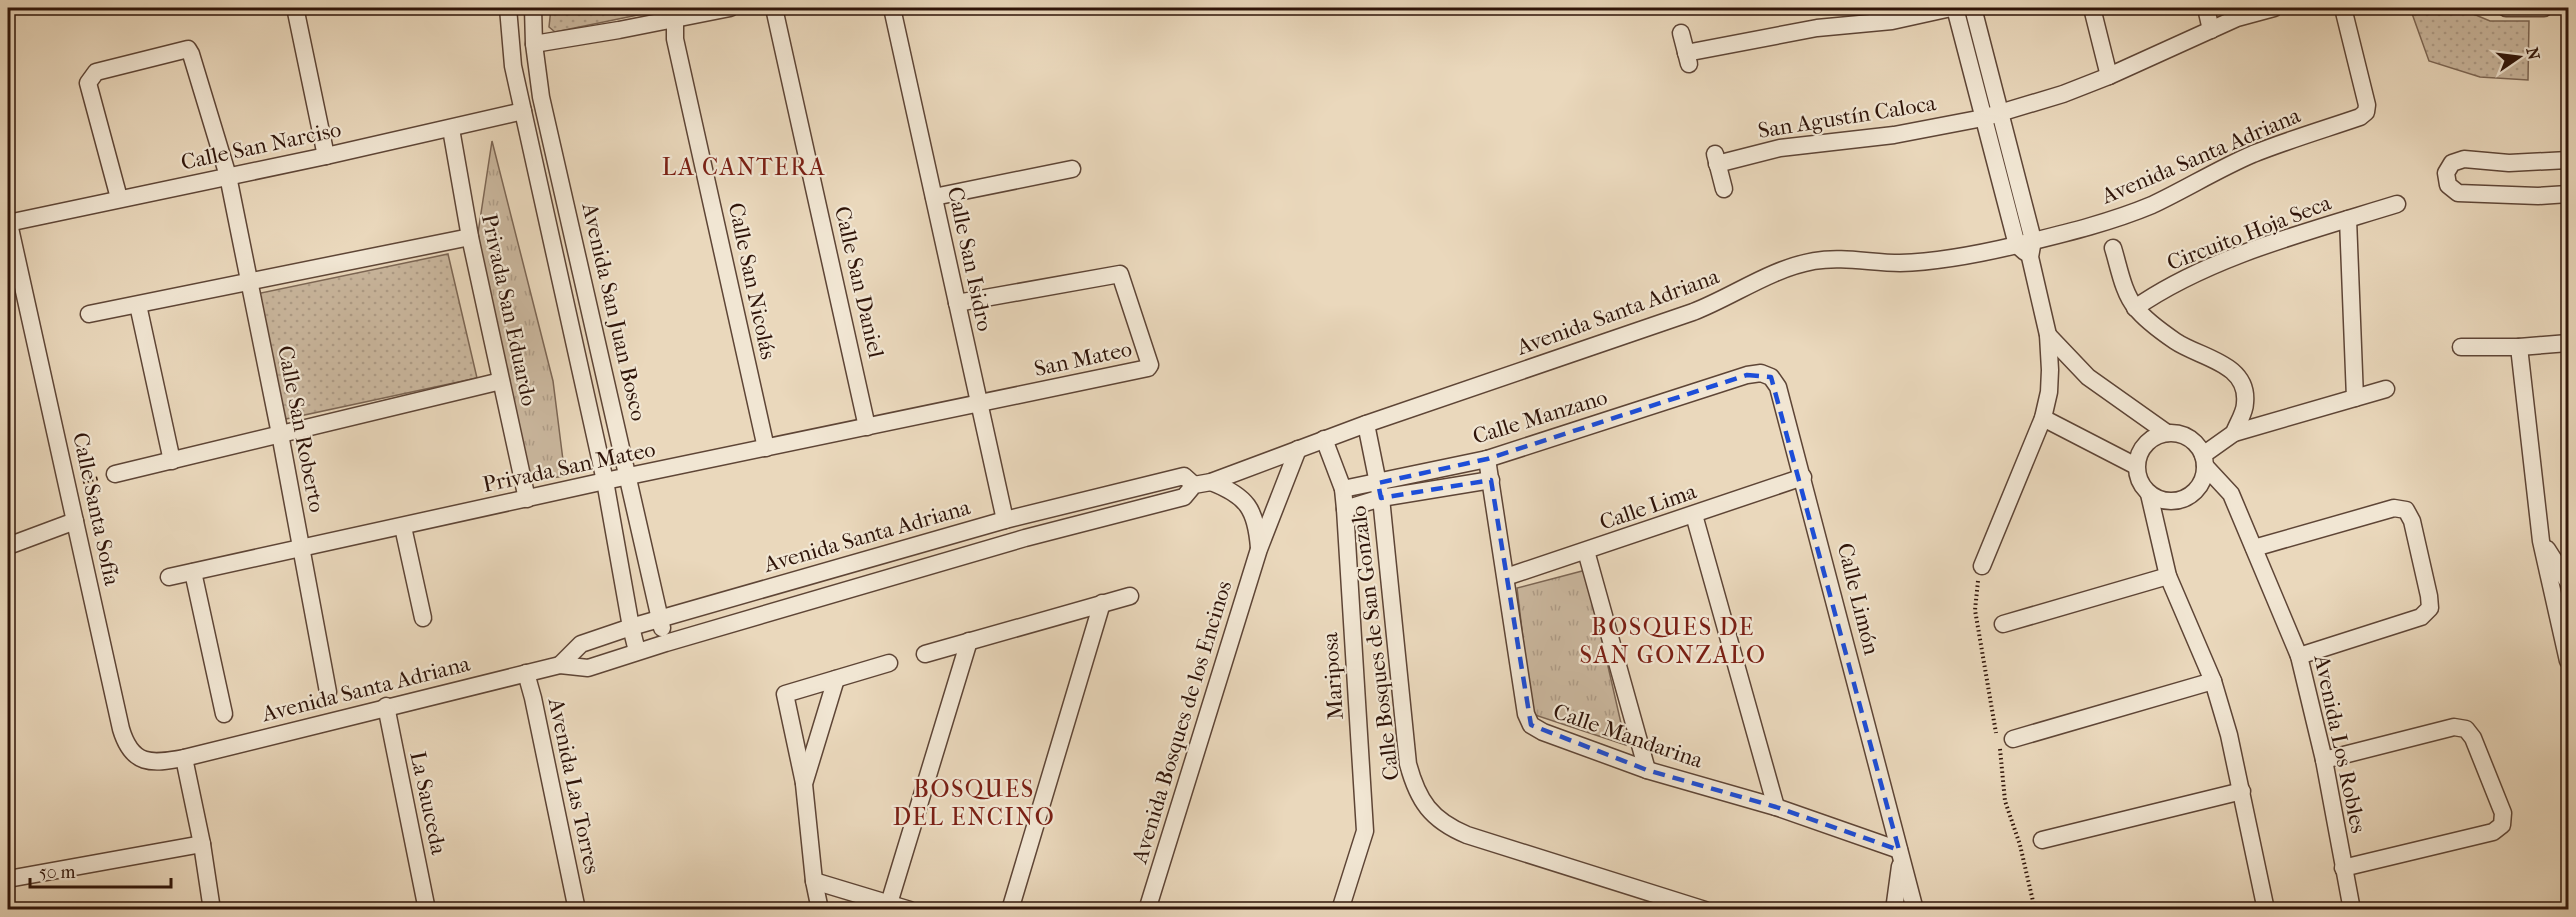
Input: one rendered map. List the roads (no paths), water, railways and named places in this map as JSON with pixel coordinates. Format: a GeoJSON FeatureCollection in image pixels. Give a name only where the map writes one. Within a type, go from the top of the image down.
{"type":"FeatureCollection","features":[{"type":"Feature","properties":{"kind":"street","name":"Avenida San Juan Bosco"},"geometry":{"type":"LineString","coordinates":[[508,8],[510,45],[519,94],[605,481],[637,651]]}},
{"type":"Feature","properties":{"kind":"street","name":"Avenida San Juan Bosco"},"geometry":{"type":"LineString","coordinates":[[533,8],[534,44],[541,93],[666,643]]}},
{"type":"Feature","properties":{"kind":"street"},"geometry":{"type":"LineString","coordinates":[[534,44],[730,8]]}},
{"type":"Feature","properties":{"kind":"street","name":"Calle San Daniel"},"geometry":{"type":"LineString","coordinates":[[774,8],[867,427]]}},
{"type":"Feature","properties":{"kind":"street","name":"Calle San Isidro"},"geometry":{"type":"LineString","coordinates":[[892,8],[1005,520]]}},
{"type":"Feature","properties":{"kind":"street"},"geometry":{"type":"LineString","coordinates":[[1681,33],[1687,59],[1817,28],[1892,21],[1953,8],[1983,118],[2030,257],[2048,336],[2050,370],[2043,418],[1982,566]]}},
{"type":"Feature","properties":{"kind":"street"},"geometry":{"type":"LineString","coordinates":[[1973,8],[2000,113],[2025,242]]}},
{"type":"Feature","properties":{"kind":"street"},"geometry":{"type":"LineString","coordinates":[[2092,8],[2109,76]]}},
{"type":"Feature","properties":{"kind":"street"},"geometry":{"type":"LineString","coordinates":[[2206,8],[2211,30]]}},
{"type":"Feature","properties":{"kind":"street","name":"San Agustín Caloca"},"geometry":{"type":"LineString","coordinates":[[1724,189],[1716,159],[1780,148],[1893,135],[1983,118],[2063,94],[2109,76],[2237,18],[2274,8]]}},
{"type":"Feature","properties":{"kind":"street","name":"Avenida Santa Adriana"},"geometry":{"type":"LineString","coordinates":[[184,758],[386,706],[560,665],[588,668],[637,651],[1055,529],[1184,497],[1203,484],[1366,424],[1693,312],[1791,266],[1837,260],[1899,263],[1939,260],[2096,224],[2150,206],[2232,163],[2360,117],[2366,112],[2367,105],[2343,8]]}},
{"type":"Feature","properties":{"kind":"street"},"geometry":{"type":"LineString","coordinates":[[2506,8],[2544,8]]}},
{"type":"Feature","properties":{"kind":"street"},"geometry":{"type":"LineString","coordinates":[[296,12],[326,156]]}},
{"type":"Feature","properties":{"kind":"street","name":"Calle San Nicolás"},"geometry":{"type":"LineString","coordinates":[[675,18],[675,39],[766,448]]}},
{"type":"Feature","properties":{"kind":"street","name":"Calle San Roberto"},"geometry":{"type":"LineString","coordinates":[[119,198],[88,82],[96,72],[184,49],[191,54],[228,176],[280,434],[328,692]]}},
{"type":"Feature","properties":{"kind":"street"},"geometry":{"type":"LineString","coordinates":[[519,94],[541,93]]}},
{"type":"Feature","properties":{"kind":"street","name":"Calle San Narciso"},"geometry":{"type":"LineString","coordinates":[[8,221],[326,156],[523,111]]}},
{"type":"Feature","properties":{"kind":"street","name":"Privada San Eduardo"},"geometry":{"type":"LineString","coordinates":[[451,129],[470,237],[527,499]]}},
{"type":"Feature","properties":{"kind":"street"},"geometry":{"type":"LineString","coordinates":[[2568,160],[2509,163],[2464,159],[2452,163],[2446,173],[2448,185],[2458,193],[2538,196],[2568,194]]}},
{"type":"Feature","properties":{"kind":"street"},"geometry":{"type":"LineString","coordinates":[[934,197],[1072,169]]}},
{"type":"Feature","properties":{"kind":"street","name":"Circuito Hoja Seca"},"geometry":{"type":"LineString","coordinates":[[2135,308],[2159,291],[2249,252],[2397,204]]}},
{"type":"Feature","properties":{"kind":"street","name":"Circuito Hoja Seca"},"geometry":{"type":"LineString","coordinates":[[2348,219],[2355,398]]}},
{"type":"Feature","properties":{"kind":"street","name":"Calle Santa Sofía"},"geometry":{"type":"LineString","coordinates":[[8,221],[124,741],[142,760],[155,763],[184,758]]}},
{"type":"Feature","properties":{"kind":"street"},"geometry":{"type":"LineString","coordinates":[[89,314],[470,237]]}},
{"type":"Feature","properties":{"kind":"street"},"geometry":{"type":"LineString","coordinates":[[2113,248],[2127,292],[2135,308],[2176,341],[2218,362],[2242,381],[2246,406],[2234,433],[2204,460]]}},
{"type":"Feature","properties":{"kind":"street","name":"San Mateo"},"geometry":{"type":"LineString","coordinates":[[957,303],[1120,274],[1150,360],[1148,368],[979,403]]}},
{"type":"Feature","properties":{"kind":"street"},"geometry":{"type":"LineString","coordinates":[[138,305],[172,461]]}},
{"type":"Feature","properties":{"kind":"street"},"geometry":{"type":"LineString","coordinates":[[2048,336],[2088,377],[2167,433],[2185,436],[2199,447],[2204,460],[2199,487],[2191,495],[2170,502],[2158,500],[2149,494],[2139,482],[2136,466],[2145,444],[2167,433]]}},
{"type":"Feature","properties":{"kind":"street"},"geometry":{"type":"LineString","coordinates":[[2461,347],[2519,347],[2568,343]]}},
{"type":"Feature","properties":{"kind":"street"},"geometry":{"type":"LineString","coordinates":[[2519,347],[2541,541],[2568,662]]}},
{"type":"Feature","properties":{"kind":"street","name":"Calle Limón"},"geometry":{"type":"LineString","coordinates":[[1748,375],[1761,373],[1772,377],[1778,387],[1915,909]]}},
{"type":"Feature","properties":{"kind":"street","name":"Calle Manzano"},"geometry":{"type":"LineString","coordinates":[[1345,509],[1380,491],[1748,375]]}},
{"type":"Feature","properties":{"kind":"street"},"geometry":{"type":"LineString","coordinates":[[115,474],[501,381]]}},
{"type":"Feature","properties":{"kind":"street"},"geometry":{"type":"LineString","coordinates":[[2234,433],[2386,389]]}},
{"type":"Feature","properties":{"kind":"street","name":"Privada San Mateo"},"geometry":{"type":"LineString","coordinates":[[169,577],[628,476],[979,403]]}},
{"type":"Feature","properties":{"kind":"street"},"geometry":{"type":"LineString","coordinates":[[2043,418],[2136,466]]}},
{"type":"Feature","properties":{"kind":"street","name":"Calle Bosques de San Gonzalo"},"geometry":{"type":"LineString","coordinates":[[1366,424],[1380,491],[1408,764],[1415,790],[1429,811],[1440,821],[1467,835],[1705,909]]}},
{"type":"Feature","properties":{"kind":"street","name":"Mariposa"},"geometry":{"type":"LineString","coordinates":[[1324,440],[1343,489],[1365,831],[1340,909]]}},
{"type":"Feature","properties":{"kind":"street","name":"Avenida Bosques de los Encinos"},"geometry":{"type":"LineString","coordinates":[[1147,909],[1259,549],[1298,449]]}},
{"type":"Feature","properties":{"kind":"street","name":"Calle Mandarina"},"geometry":{"type":"LineString","coordinates":[[1487,459],[1526,714],[1531,725],[1543,732],[1647,770],[1776,807],[1900,855]]}},
{"type":"Feature","properties":{"kind":"street","name":"Avenida Los Robles"},"geometry":{"type":"LineString","coordinates":[[2204,460],[2231,494],[2299,656],[2324,760],[2352,909]]}},
{"type":"Feature","properties":{"kind":"street","name":"Avenida Santa Adriana"},"geometry":{"type":"LineString","coordinates":[[560,665],[581,644],[631,627],[1005,520],[1184,476],[1203,484]]}},
{"type":"Feature","properties":{"kind":"street","name":"Calle Lima"},"geometry":{"type":"LineString","coordinates":[[1506,577],[1803,477]]}},
{"type":"Feature","properties":{"kind":"street","name":"Calle Manzano"},"geometry":{"type":"LineString","coordinates":[[1343,489],[1380,491],[1491,480]]}},
{"type":"Feature","properties":{"kind":"street","name":"Avenida Bosques de los Encinos"},"geometry":{"type":"LineString","coordinates":[[1203,484],[1242,497],[1249,506],[1258,529],[1259,549]]}},
{"type":"Feature","properties":{"kind":"street"},"geometry":{"type":"LineString","coordinates":[[2149,494],[2168,576],[2213,681],[2242,791],[2263,909]]}},
{"type":"Feature","properties":{"kind":"street"},"geometry":{"type":"LineString","coordinates":[[2254,548],[2394,507],[2406,510],[2412,521],[2430,608],[2421,617],[2299,656]]}},
{"type":"Feature","properties":{"kind":"street"},"geometry":{"type":"LineString","coordinates":[[1694,515],[1776,807]]}},
{"type":"Feature","properties":{"kind":"street"},"geometry":{"type":"LineString","coordinates":[[8,546],[75,521]]}},
{"type":"Feature","properties":{"kind":"street"},"geometry":{"type":"LineString","coordinates":[[403,526],[423,618]]}},
{"type":"Feature","properties":{"kind":"street"},"geometry":{"type":"LineString","coordinates":[[2541,541],[2568,582]]}},
{"type":"Feature","properties":{"kind":"street"},"geometry":{"type":"LineString","coordinates":[[1586,551],[1647,770]]}},
{"type":"Feature","properties":{"kind":"street"},"geometry":{"type":"LineString","coordinates":[[193,572],[225,714]]}},
{"type":"Feature","properties":{"kind":"street"},"geometry":{"type":"LineString","coordinates":[[2003,624],[2168,576]]}},
{"type":"Feature","properties":{"kind":"street"},"geometry":{"type":"LineString","coordinates":[[925,654],[1130,596]]}},
{"type":"Feature","properties":{"kind":"street"},"geometry":{"type":"LineString","coordinates":[[1010,909],[1102,603]]}},
{"type":"Feature","properties":{"kind":"street"},"geometry":{"type":"LineString","coordinates":[[888,906],[969,641]]}},
{"type":"Feature","properties":{"kind":"street"},"geometry":{"type":"LineString","coordinates":[[820,909],[814,881],[804,784],[785,694],[889,663]]}},
{"type":"Feature","properties":{"kind":"street","name":"Avenida Las Torres"},"geometry":{"type":"LineString","coordinates":[[526,673],[577,909]]}},
{"type":"Feature","properties":{"kind":"street"},"geometry":{"type":"LineString","coordinates":[[804,784],[836,679]]}},
{"type":"Feature","properties":{"kind":"street"},"geometry":{"type":"LineString","coordinates":[[2013,739],[2213,681]]}},
{"type":"Feature","properties":{"kind":"street","name":"La Sauceda"},"geometry":{"type":"LineString","coordinates":[[386,706],[427,909]]}},
{"type":"Feature","properties":{"kind":"street"},"geometry":{"type":"LineString","coordinates":[[2324,760],[2454,727],[2466,729],[2473,738],[2503,813],[2502,825],[2493,832],[2343,868]]}},
{"type":"Feature","properties":{"kind":"street"},"geometry":{"type":"LineString","coordinates":[[184,758],[202,844],[212,909]]}},
{"type":"Feature","properties":{"kind":"street"},"geometry":{"type":"LineString","coordinates":[[2042,840],[2242,791]]}},
{"type":"Feature","properties":{"kind":"street"},"geometry":{"type":"LineString","coordinates":[[8,879],[202,844]]}},
{"type":"Feature","properties":{"kind":"street","name":"Calle Limón"},"geometry":{"type":"LineString","coordinates":[[1894,909],[1900,855]]}},
{"type":"Feature","properties":{"kind":"street"},"geometry":{"type":"LineString","coordinates":[[814,881],[888,906],[910,909]]}},
{"type":"Feature","properties":{"kind":"district","name":"LA CANTERA"},"geometry":{"type":"Point","coordinates":[744,167]}},
{"type":"Feature","properties":{"kind":"district","name":"BOSQUES DE SAN GONZALO"},"geometry":{"type":"Point","coordinates":[1673,641]}},
{"type":"Feature","properties":{"kind":"district","name":"BOSQUES DEL ENCINO"},"geometry":{"type":"Point","coordinates":[974,803]}}]}
